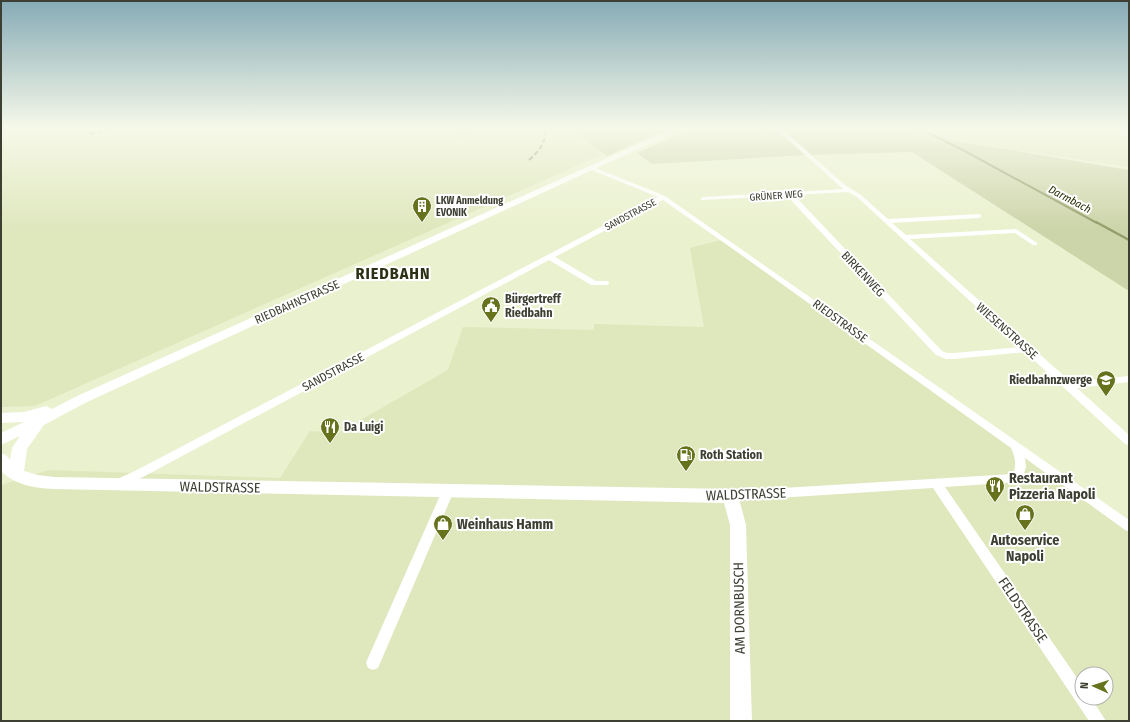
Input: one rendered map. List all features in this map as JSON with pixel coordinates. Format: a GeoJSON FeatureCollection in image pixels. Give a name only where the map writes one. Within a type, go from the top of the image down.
{"type":"FeatureCollection","features":[{"type":"Feature","properties":{"kind":"main road","name":"RIEDBAHNSTRASSE"},"geometry":{"type":"LineString","coordinates":[[1,439],[42,421],[82,399],[605,162]]}},
{"type":"Feature","properties":{"kind":"main road"},"geometry":{"type":"LineString","coordinates":[[1,418],[30,416],[82,399]]}},
{"type":"Feature","properties":{"kind":"main road"},"geometry":{"type":"LineString","coordinates":[[16,475],[20,448],[42,421]]}},
{"type":"Feature","properties":{"kind":"main road","name":"WALDSTRASSE"},"geometry":{"type":"LineString","coordinates":[[1,459],[8,469],[16,475],[26,480],[44,483],[731,496]]}},
{"type":"Feature","properties":{"kind":"main road","name":"AM DORNBUSCH"},"geometry":{"type":"LineString","coordinates":[[731,496],[738,525],[741,721]]}},
{"type":"Feature","properties":{"kind":"street","name":"WIESENSTRASSE"},"geometry":{"type":"LineString","coordinates":[[816,162],[843,186],[859,196],[1129,440]]}},
{"type":"Feature","properties":{"kind":"street","name":"SANDSTRASSE"},"geometry":{"type":"LineString","coordinates":[[591,168],[664,197]]}},
{"type":"Feature","properties":{"kind":"street","name":"GRÜNER WEG"},"geometry":{"type":"LineString","coordinates":[[703,199],[850,190]]}},
{"type":"Feature","properties":{"kind":"street","name":"BIRKENWEG"},"geometry":{"type":"LineString","coordinates":[[789,194],[939,353],[946,356],[954,356],[1027,349]]}},
{"type":"Feature","properties":{"kind":"street","name":"SANDSTRASSE"},"geometry":{"type":"LineString","coordinates":[[115,484],[140,474],[664,197]]}},
{"type":"Feature","properties":{"kind":"street","name":"RIEDSTRASSE"},"geometry":{"type":"LineString","coordinates":[[664,197],[1129,526]]}},
{"type":"Feature","properties":{"kind":"street"},"geometry":{"type":"LineString","coordinates":[[886,221],[979,216]]}},
{"type":"Feature","properties":{"kind":"street"},"geometry":{"type":"LineString","coordinates":[[904,237],[1016,231],[1035,244]]}},
{"type":"Feature","properties":{"kind":"street"},"geometry":{"type":"LineString","coordinates":[[549,257],[594,283],[605,283]]}},
{"type":"Feature","properties":{"kind":"street"},"geometry":{"type":"LineString","coordinates":[[1068,386],[1129,379]]}},
{"type":"Feature","properties":{"kind":"street"},"geometry":{"type":"LineString","coordinates":[[1015,446],[1021,459],[1022,467],[1016,478]]}},
{"type":"Feature","properties":{"kind":"street","name":"WALDSTRASSE"},"geometry":{"type":"LineString","coordinates":[[731,496],[1016,478],[1044,478]]}},
{"type":"Feature","properties":{"kind":"street","name":"RIEDSTRASSE"},"geometry":{"type":"LineString","coordinates":[[1044,478],[1058,480],[1072,486]]}},
{"type":"Feature","properties":{"kind":"street","name":"FELDSTRASSE"},"geometry":{"type":"LineString","coordinates":[[936,483],[1074,686]]}},
{"type":"Feature","properties":{"kind":"street"},"geometry":{"type":"LineString","coordinates":[[373,663],[448,491]]}},
{"type":"Feature","properties":{"kind":"street","name":"FELDSTRASSE"},"geometry":{"type":"LineString","coordinates":[[1088,706],[1098,721]]}},
{"type":"Feature","properties":{"kind":"shaded area"},"geometry":{"type":"Polygon","coordinates":[[[1,162],[586,162],[35,406],[2,407],[1,162]]]}},
{"type":"Feature","properties":{"kind":"shaded area"},"geometry":{"type":"Polygon","coordinates":[[[649,162],[692,162],[652,164],[649,162]]]}},
{"type":"Feature","properties":{"kind":"shaded area"},"geometry":{"type":"Polygon","coordinates":[[[927,162],[1080,162],[1129,170],[1129,291],[927,162]]]}},
{"type":"Feature","properties":{"kind":"shaded area"},"geometry":{"type":"Polygon","coordinates":[[[1094,162],[1129,162],[1129,167],[1094,162]]]}},
{"type":"Feature","properties":{"kind":"shaded area"},"geometry":{"type":"Polygon","coordinates":[[[721,240],[1129,532],[1129,721],[1,721],[1,485],[49,470],[280,478],[310,431],[338,433],[448,370],[463,327],[594,330],[594,324],[704,327],[690,248],[721,240]]]}},
{"type":"Feature","properties":{"kind":"waterway","name":"Darmbach"},"geometry":{"type":"LineString","coordinates":[[984,162],[1097,223]]}},
{"type":"Feature","properties":{"kind":"waterway","name":"Darmbach"},"geometry":{"type":"LineString","coordinates":[[1096,222],[1129,240]]}},
{"type":"Feature","properties":{"kind":"place","name":"LKW Anmeldung EVONIK"},"geometry":{"type":"Point","coordinates":[422,223]}},
{"type":"Feature","properties":{"kind":"place","name":"Bürgertreff Riedbahn"},"geometry":{"type":"Point","coordinates":[491,323]}},
{"type":"Feature","properties":{"kind":"place","name":"Riedbahnzwerge"},"geometry":{"type":"Point","coordinates":[1106,397]}},
{"type":"Feature","properties":{"kind":"place","name":"Da Luigi"},"geometry":{"type":"Point","coordinates":[330,444]}},
{"type":"Feature","properties":{"kind":"place","name":"Roth Station"},"geometry":{"type":"Point","coordinates":[686,472]}},
{"type":"Feature","properties":{"kind":"place","name":"Restaurant Pizzeria Napoli"},"geometry":{"type":"Point","coordinates":[995,503]}},
{"type":"Feature","properties":{"kind":"place","name":"Autoservice Napoli"},"geometry":{"type":"Point","coordinates":[1025,531]}},
{"type":"Feature","properties":{"kind":"place","name":"Weinhaus Hamm"},"geometry":{"type":"Point","coordinates":[443,541]}},
{"type":"Feature","properties":{"kind":"district","name":"RIEDBAHN"},"geometry":{"type":"Point","coordinates":[393,273]}}]}
